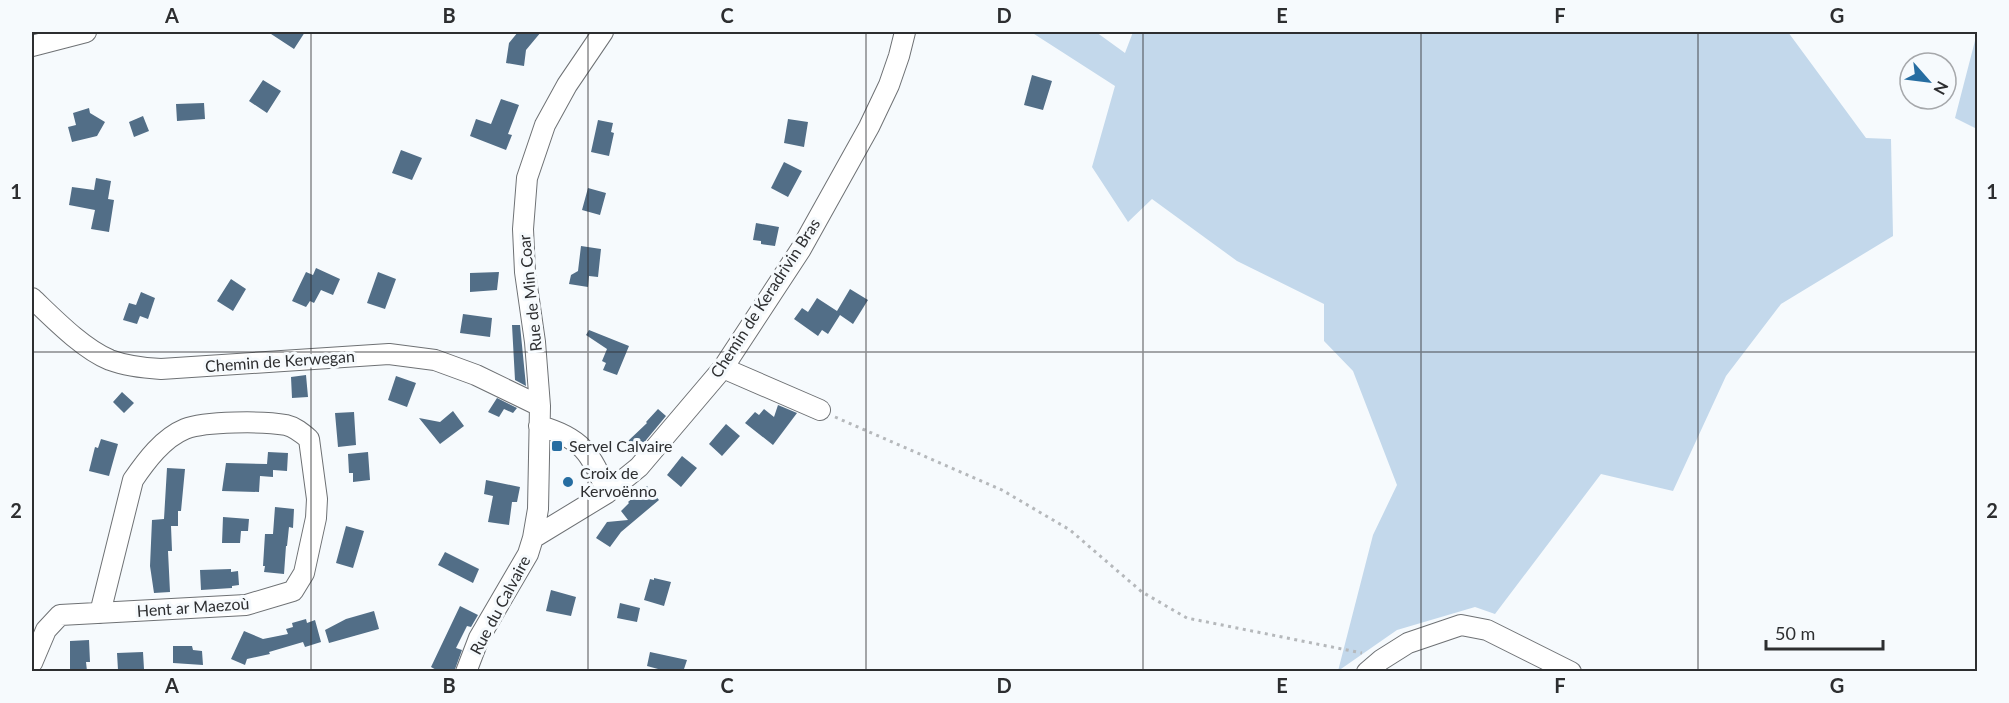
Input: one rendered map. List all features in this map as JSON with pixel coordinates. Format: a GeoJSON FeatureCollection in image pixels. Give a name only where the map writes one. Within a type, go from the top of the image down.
{"type":"FeatureCollection","features":[{"type":"Feature","properties":{"kind":"street"},"geometry":{"type":"LineString","coordinates":[[32,46],[86,32]]}},
{"type":"Feature","properties":{"kind":"street","name":"Rue de Min Coar"},"geometry":{"type":"LineString","coordinates":[[533,538],[538,509],[540,406],[535,342],[525,272],[523,229],[525,191],[545,125],[567,85],[603,32]]}},
{"type":"Feature","properties":{"kind":"street","name":"Chemin de Keradrivin Bras"},"geometry":{"type":"LineString","coordinates":[[533,538],[607,493],[639,467],[723,368],[801,249],[869,127],[892,75],[905,32]]}},
{"type":"Feature","properties":{"kind":"street","name":"Chemin de Kerwegan"},"geometry":{"type":"LineString","coordinates":[[32,298],[92,349],[110,360],[137,367],[161,369],[389,354],[435,360],[476,375],[540,406]]}},
{"type":"Feature","properties":{"kind":"street"},"geometry":{"type":"LineString","coordinates":[[723,368],[820,410]]}},
{"type":"Feature","properties":{"kind":"street","name":"Hent ar Maezoù"},"geometry":{"type":"LineString","coordinates":[[32,663],[39,626],[60,615],[246,606],[292,591],[304,573],[316,518],[317,499],[309,439],[298,430],[284,425],[255,423],[199,425],[184,429],[172,436],[146,462],[133,480],[100,613]]}},
{"type":"Feature","properties":{"kind":"street"},"geometry":{"type":"LineString","coordinates":[[539,426],[564,434],[585,451],[596,464],[607,493]]}},
{"type":"Feature","properties":{"kind":"street","name":"Rue du Calvaire"},"geometry":{"type":"LineString","coordinates":[[466,672],[479,638],[528,554],[533,538]]}},
{"type":"Feature","properties":{"kind":"street"},"geometry":{"type":"LineString","coordinates":[[1374,666],[1408,643],[1461,626],[1470,626],[1495,633],[1571,672]]}},
{"type":"Feature","properties":{"kind":"path"},"geometry":{"type":"LineString","coordinates":[[820,410],[1002,490],[1070,530],[1142,592],[1187,618],[1357,651],[1374,666]]}},
{"type":"Feature","properties":{"kind":"shaded area"},"geometry":{"type":"Polygon","coordinates":[[[1031,32],[1096,32],[1125,53],[1133,32],[1788,32],[1866,138],[1891,139],[1893,236],[1781,304],[1726,376],[1673,491],[1601,474],[1495,614],[1475,607],[1397,630],[1338,671],[1373,535],[1397,485],[1353,371],[1324,341],[1324,304],[1237,261],[1152,199],[1128,222],[1092,167],[1115,86],[1031,32]]]}},
{"type":"Feature","properties":{"kind":"shaded area"},"geometry":{"type":"Polygon","coordinates":[[[1977,33],[1977,129],[1955,118],[1977,33]]]}},
{"type":"Feature","properties":{"kind":"building"},"geometry":{"type":"Polygon","coordinates":[[[268,32],[305,32],[294,49],[268,32]]]}},
{"type":"Feature","properties":{"kind":"building"},"geometry":{"type":"Polygon","coordinates":[[[518,32],[541,32],[526,50],[524,66],[506,63],[509,43],[518,32]]]}},
{"type":"Feature","properties":{"kind":"building"},"geometry":{"type":"Polygon","coordinates":[[[1032,75],[1052,81],[1043,110],[1024,105],[1032,75]]]}},
{"type":"Feature","properties":{"kind":"building"},"geometry":{"type":"Polygon","coordinates":[[[263,80],[281,91],[267,113],[249,101],[263,80]]]}},
{"type":"Feature","properties":{"kind":"building"},"geometry":{"type":"Polygon","coordinates":[[[501,99],[519,105],[508,134],[512,135],[506,150],[470,136],[476,119],[491,124],[501,99]]]}},
{"type":"Feature","properties":{"kind":"building"},"geometry":{"type":"Polygon","coordinates":[[[204,103],[205,119],[177,121],[176,104],[204,103]]]}},
{"type":"Feature","properties":{"kind":"building"},"geometry":{"type":"Polygon","coordinates":[[[89,108],[90,113],[105,122],[97,136],[72,142],[68,127],[76,125],[73,113],[89,108]]]}},
{"type":"Feature","properties":{"kind":"building"},"geometry":{"type":"Polygon","coordinates":[[[143,116],[149,131],[134,137],[129,122],[143,116]]]}},
{"type":"Feature","properties":{"kind":"building"},"geometry":{"type":"Polygon","coordinates":[[[788,119],[808,122],[804,147],[784,143],[788,119]]]}},
{"type":"Feature","properties":{"kind":"building"},"geometry":{"type":"Polygon","coordinates":[[[598,120],[613,123],[611,132],[614,133],[609,156],[591,152],[598,120]]]}},
{"type":"Feature","properties":{"kind":"building"},"geometry":{"type":"Polygon","coordinates":[[[401,150],[422,158],[412,180],[392,173],[401,150]]]}},
{"type":"Feature","properties":{"kind":"building"},"geometry":{"type":"Polygon","coordinates":[[[784,162],[802,171],[788,197],[771,188],[784,162]]]}},
{"type":"Feature","properties":{"kind":"building"},"geometry":{"type":"Polygon","coordinates":[[[96,178],[111,181],[108,199],[114,200],[109,232],[91,229],[95,210],[69,205],[72,187],[94,190],[96,178]]]}},
{"type":"Feature","properties":{"kind":"building"},"geometry":{"type":"Polygon","coordinates":[[[588,188],[606,193],[600,215],[582,210],[588,188]]]}},
{"type":"Feature","properties":{"kind":"building"},"geometry":{"type":"Polygon","coordinates":[[[756,223],[779,227],[775,246],[753,240],[756,223]]]}},
{"type":"Feature","properties":{"kind":"building"},"geometry":{"type":"Polygon","coordinates":[[[581,246],[601,249],[598,277],[589,276],[588,287],[569,284],[571,275],[578,271],[581,246]]]}},
{"type":"Feature","properties":{"kind":"building"},"geometry":{"type":"Polygon","coordinates":[[[316,268],[340,279],[333,295],[321,290],[314,303],[310,301],[306,307],[292,301],[306,272],[313,275],[316,268]]]}},
{"type":"Feature","properties":{"kind":"building"},"geometry":{"type":"Polygon","coordinates":[[[378,272],[396,279],[385,309],[367,303],[378,272]]]}},
{"type":"Feature","properties":{"kind":"building"},"geometry":{"type":"Polygon","coordinates":[[[499,272],[497,290],[470,292],[470,273],[499,272]]]}},
{"type":"Feature","properties":{"kind":"building"},"geometry":{"type":"Polygon","coordinates":[[[231,279],[246,289],[233,311],[217,301],[231,279]]]}},
{"type":"Feature","properties":{"kind":"building"},"geometry":{"type":"Polygon","coordinates":[[[850,289],[868,300],[853,324],[840,315],[828,334],[822,330],[818,336],[794,319],[802,308],[808,312],[817,298],[837,311],[850,289]]]}},
{"type":"Feature","properties":{"kind":"building"},"geometry":{"type":"Polygon","coordinates":[[[141,292],[155,298],[148,319],[140,316],[137,324],[123,320],[129,303],[136,305],[141,292]]]}},
{"type":"Feature","properties":{"kind":"building"},"geometry":{"type":"Polygon","coordinates":[[[463,314],[492,318],[490,337],[460,333],[463,314]]]}},
{"type":"Feature","properties":{"kind":"building"},"geometry":{"type":"Polygon","coordinates":[[[512,325],[520,325],[526,386],[515,380],[512,325]]]}},
{"type":"Feature","properties":{"kind":"building"},"geometry":{"type":"Polygon","coordinates":[[[589,330],[629,346],[617,375],[603,370],[606,363],[602,361],[607,349],[586,335],[589,330]]]}},
{"type":"Feature","properties":{"kind":"building"},"geometry":{"type":"Polygon","coordinates":[[[306,375],[308,397],[292,398],[291,377],[306,375]]]}},
{"type":"Feature","properties":{"kind":"building"},"geometry":{"type":"Polygon","coordinates":[[[396,376],[416,383],[407,407],[388,400],[396,376]]]}},
{"type":"Feature","properties":{"kind":"building"},"geometry":{"type":"Polygon","coordinates":[[[122,392],[134,403],[124,413],[113,402],[122,392]]]}},
{"type":"Feature","properties":{"kind":"building"},"geometry":{"type":"Polygon","coordinates":[[[497,398],[517,408],[513,413],[504,409],[499,417],[488,412],[497,398]]]}},
{"type":"Feature","properties":{"kind":"building"},"geometry":{"type":"Polygon","coordinates":[[[778,405],[797,413],[773,445],[745,423],[755,412],[759,415],[764,409],[774,417],[778,405]]]}},
{"type":"Feature","properties":{"kind":"building"},"geometry":{"type":"Polygon","coordinates":[[[658,409],[666,416],[637,451],[627,442],[658,409]]]}},
{"type":"Feature","properties":{"kind":"building"},"geometry":{"type":"Polygon","coordinates":[[[453,411],[464,426],[440,444],[419,418],[440,422],[453,411]]]}},
{"type":"Feature","properties":{"kind":"building"},"geometry":{"type":"Polygon","coordinates":[[[354,412],[356,445],[338,447],[335,413],[354,412]]]}},
{"type":"Feature","properties":{"kind":"building"},"geometry":{"type":"Polygon","coordinates":[[[726,424],[740,436],[722,456],[709,444],[726,424]]]}},
{"type":"Feature","properties":{"kind":"building"},"geometry":{"type":"Polygon","coordinates":[[[101,439],[118,444],[109,476],[89,471],[95,447],[98,448],[101,439]]]}},
{"type":"Feature","properties":{"kind":"building"},"geometry":{"type":"Polygon","coordinates":[[[268,452],[288,453],[287,471],[273,470],[273,477],[260,476],[259,492],[222,491],[226,463],[267,464],[268,452]]]}},
{"type":"Feature","properties":{"kind":"building"},"geometry":{"type":"Polygon","coordinates":[[[368,452],[370,480],[353,482],[353,473],[349,473],[348,454],[368,452]]]}},
{"type":"Feature","properties":{"kind":"building"},"geometry":{"type":"Polygon","coordinates":[[[682,456],[697,468],[681,487],[667,475],[682,456]]]}},
{"type":"Feature","properties":{"kind":"building"},"geometry":{"type":"Polygon","coordinates":[[[167,468],[185,469],[181,511],[178,511],[178,526],[171,526],[172,551],[168,551],[170,592],[154,593],[150,566],[152,520],[164,519],[167,468]]]}},
{"type":"Feature","properties":{"kind":"building"},"geometry":{"type":"Polygon","coordinates":[[[486,480],[520,487],[517,502],[512,502],[509,525],[488,522],[493,496],[484,494],[486,480]]]}},
{"type":"Feature","properties":{"kind":"building"},"geometry":{"type":"Polygon","coordinates":[[[647,486],[659,500],[621,532],[610,547],[596,538],[607,522],[628,520],[621,511],[647,486]]]}},
{"type":"Feature","properties":{"kind":"building"},"geometry":{"type":"Polygon","coordinates":[[[275,507],[294,509],[293,528],[289,527],[286,546],[284,574],[264,572],[265,566],[263,566],[265,534],[273,534],[275,507]]]}},
{"type":"Feature","properties":{"kind":"building"},"geometry":{"type":"Polygon","coordinates":[[[223,517],[249,519],[248,531],[241,531],[240,543],[222,543],[223,517]]]}},
{"type":"Feature","properties":{"kind":"building"},"geometry":{"type":"Polygon","coordinates":[[[346,526],[364,531],[353,568],[336,563],[346,526]]]}},
{"type":"Feature","properties":{"kind":"building"},"geometry":{"type":"Polygon","coordinates":[[[445,552],[479,569],[473,583],[438,565],[445,552]]]}},
{"type":"Feature","properties":{"kind":"building"},"geometry":{"type":"Polygon","coordinates":[[[231,569],[231,572],[238,571],[239,585],[232,586],[232,588],[201,590],[200,570],[231,569]]]}},
{"type":"Feature","properties":{"kind":"building"},"geometry":{"type":"Polygon","coordinates":[[[654,578],[671,582],[664,606],[644,600],[650,579],[654,580],[654,578]]]}},
{"type":"Feature","properties":{"kind":"building"},"geometry":{"type":"Polygon","coordinates":[[[551,590],[576,597],[571,616],[546,611],[551,590]]]}},
{"type":"Feature","properties":{"kind":"building"},"geometry":{"type":"Polygon","coordinates":[[[620,603],[640,608],[637,622],[617,618],[620,603]]]}},
{"type":"Feature","properties":{"kind":"building"},"geometry":{"type":"Polygon","coordinates":[[[460,606],[478,615],[471,627],[467,626],[456,648],[462,650],[454,672],[440,672],[431,667],[460,606]]]}},
{"type":"Feature","properties":{"kind":"building"},"geometry":{"type":"Polygon","coordinates":[[[374,611],[379,629],[329,643],[325,630],[346,619],[374,611]]]}},
{"type":"Feature","properties":{"kind":"building"},"geometry":{"type":"Polygon","coordinates":[[[306,619],[307,623],[315,620],[321,642],[305,647],[303,642],[269,652],[270,654],[247,659],[245,665],[231,659],[244,631],[263,639],[288,634],[286,629],[293,627],[292,623],[306,619]]]}},
{"type":"Feature","properties":{"kind":"building"},"geometry":{"type":"Polygon","coordinates":[[[89,640],[90,662],[86,662],[87,671],[70,671],[70,641],[89,640]]]}},
{"type":"Feature","properties":{"kind":"building"},"geometry":{"type":"Polygon","coordinates":[[[173,646],[192,646],[193,650],[202,651],[203,665],[173,663],[173,646]]]}},
{"type":"Feature","properties":{"kind":"building"},"geometry":{"type":"Polygon","coordinates":[[[143,652],[144,669],[118,670],[117,653],[143,652]]]}},
{"type":"Feature","properties":{"kind":"building"},"geometry":{"type":"Polygon","coordinates":[[[650,652],[687,660],[683,672],[669,672],[647,666],[650,652]]]}},
{"type":"Feature","properties":{"kind":"place","name":"Servel Calvaire"},"geometry":{"type":"Point","coordinates":[557,446]}},
{"type":"Feature","properties":{"kind":"place","name":"Croix de Kervoënno"},"geometry":{"type":"Point","coordinates":[568,482]}}]}
